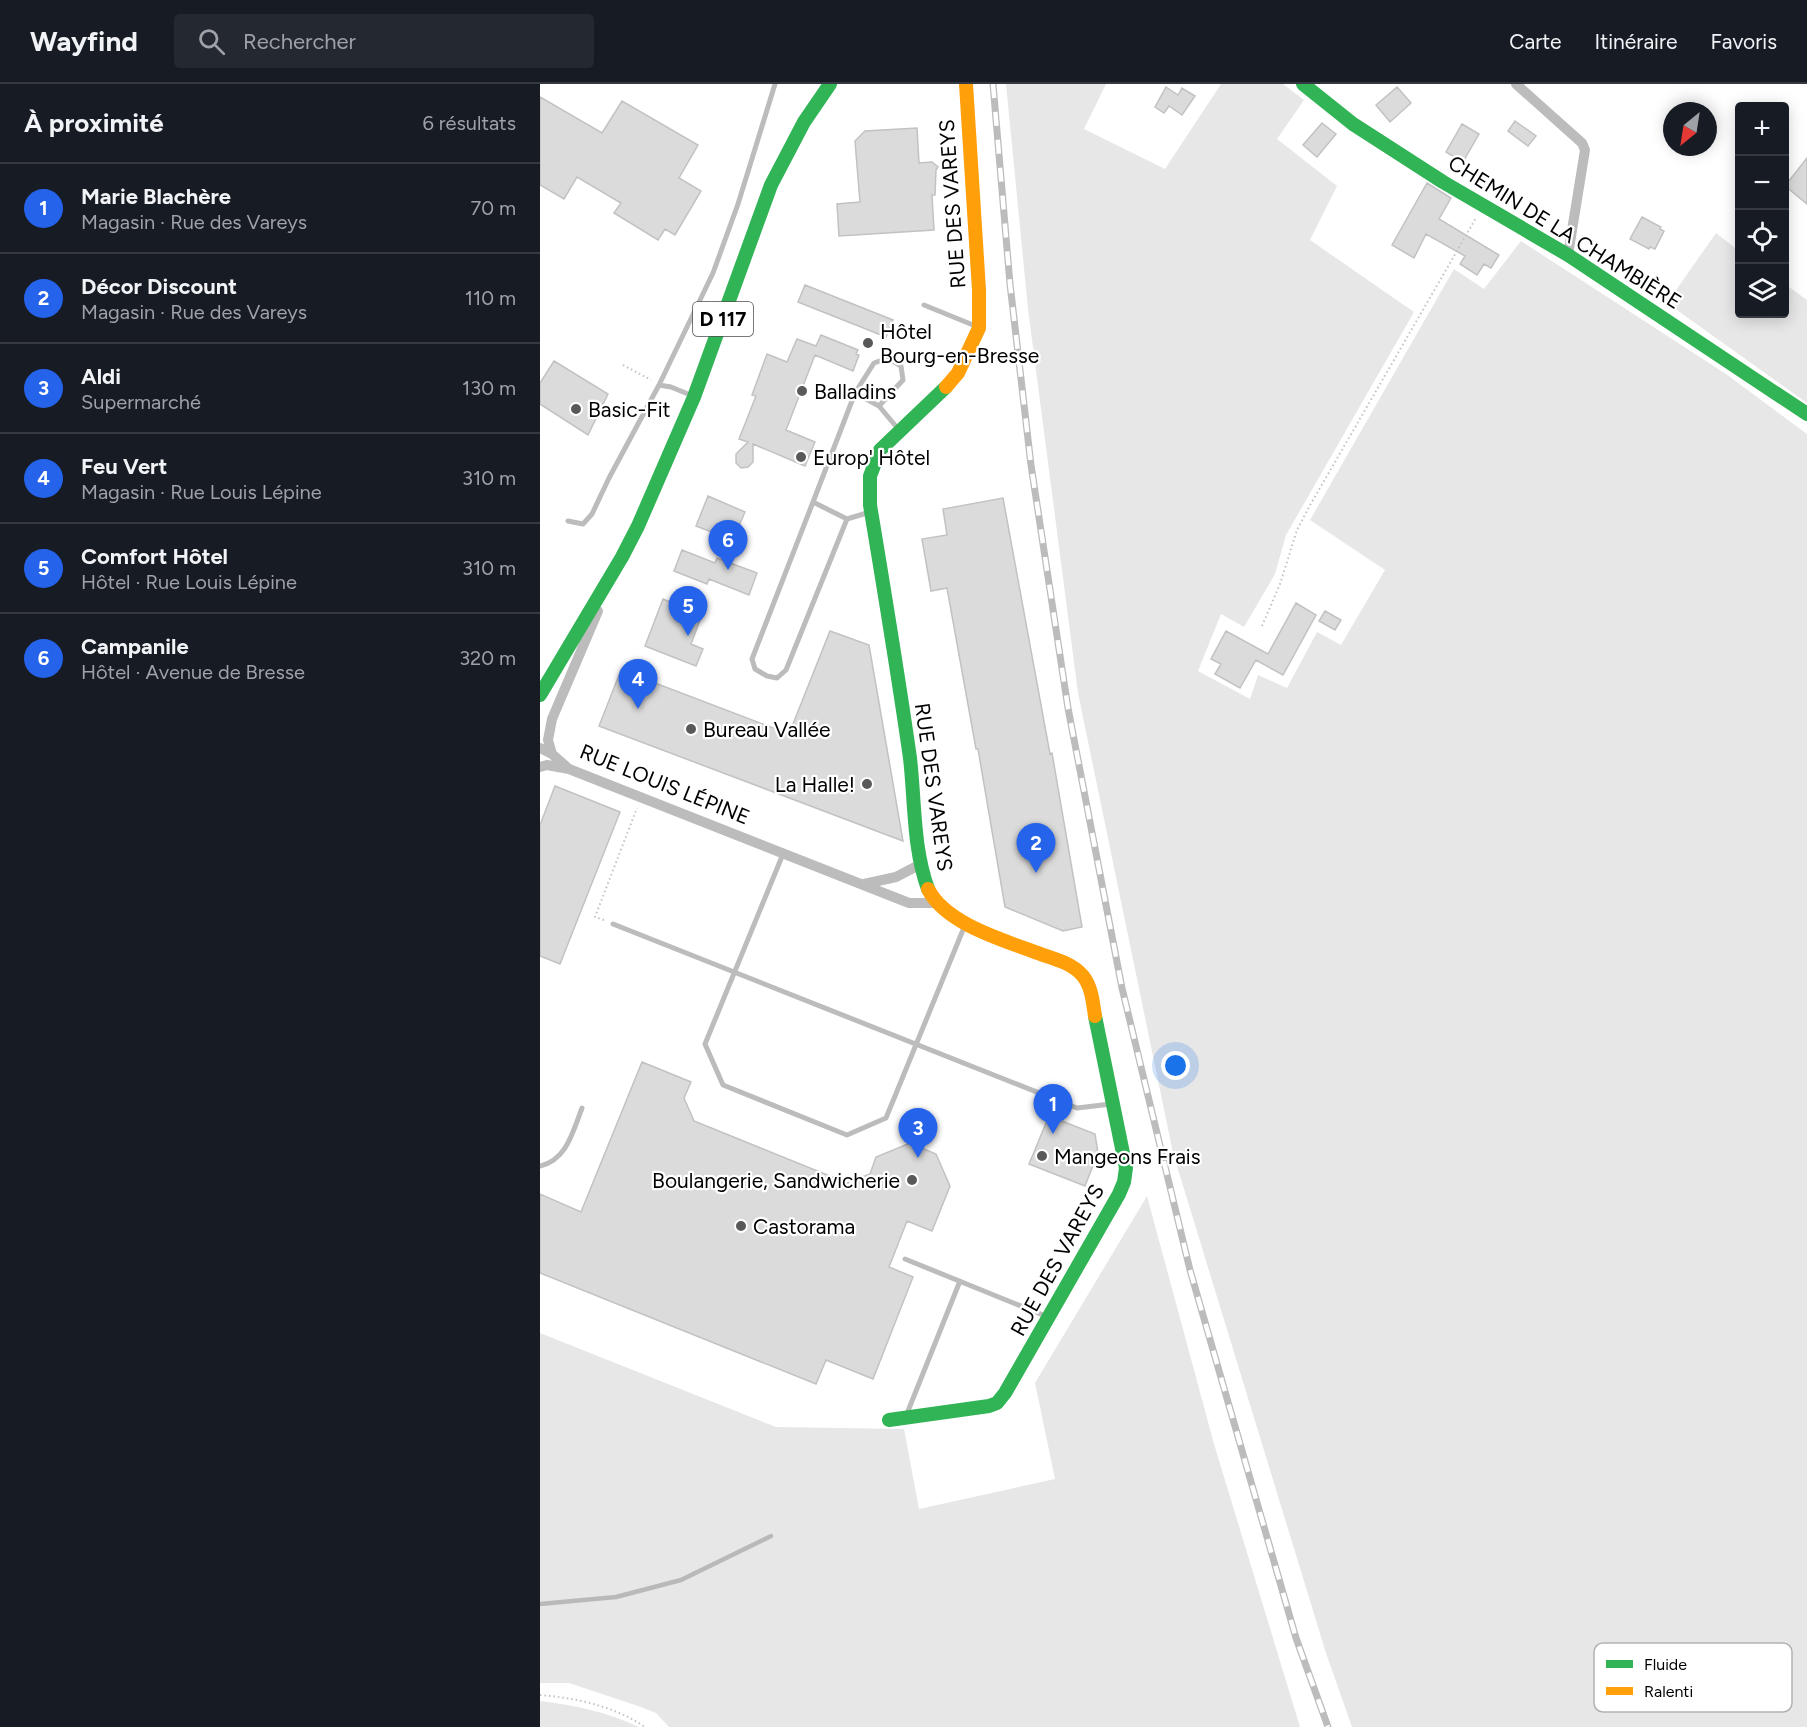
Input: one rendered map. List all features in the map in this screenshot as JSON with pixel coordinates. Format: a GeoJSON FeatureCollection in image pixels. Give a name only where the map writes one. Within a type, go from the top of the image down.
{"type":"FeatureCollection","features":[{"type":"Feature","properties":{"kind":"street","name":"D 117"},"geometry":{"type":"LineString","coordinates":[[540,695],[622,557],[694,397],[771,185],[798,131],[830,84]]}},
{"type":"Feature","properties":{"kind":"street","name":"RUE DES VAREYS"},"geometry":{"type":"LineString","coordinates":[[889,1420],[998,1403],[1124,1182],[1126,1167],[1090,990],[1084,977],[1071,965],[965,923],[936,903],[925,881],[921,864],[913,784],[871,512],[870,476],[880,450],[938,396],[958,373],[979,328],[979,290],[966,84]]}},
{"type":"Feature","properties":{"kind":"street","name":"CHEMIN DE LA CHAMBIÈRE"},"geometry":{"type":"LineString","coordinates":[[1303,84],[1353,124],[1568,255],[1807,414]]}},
{"type":"Feature","properties":{"kind":"street"},"geometry":{"type":"LineString","coordinates":[[1516,84],[1582,143],[1585,150],[1568,255]]}},
{"type":"Feature","properties":{"kind":"street","name":"RUE LOUIS LÉPINE"},"geometry":{"type":"LineString","coordinates":[[622,557],[552,719],[548,740],[552,754],[570,769],[909,903],[936,903]]}},
{"type":"Feature","properties":{"kind":"street"},"geometry":{"type":"LineString","coordinates":[[540,748],[552,754]]}},
{"type":"Feature","properties":{"kind":"street"},"geometry":{"type":"LineString","coordinates":[[540,767],[547,765],[570,769]]}},
{"type":"Feature","properties":{"kind":"street"},"geometry":{"type":"LineString","coordinates":[[863,884],[896,877],[921,864]]}},
{"type":"Feature","properties":{"kind":"lane"},"geometry":{"type":"LineString","coordinates":[[568,521],[583,524],[592,514],[713,273],[738,204],[775,84]]}},
{"type":"Feature","properties":{"kind":"lane"},"geometry":{"type":"LineString","coordinates":[[924,305],[979,328]]}},
{"type":"Feature","properties":{"kind":"lane"},"geometry":{"type":"LineString","coordinates":[[847,519],[786,670],[777,678],[766,676],[755,669],[752,659],[855,393],[874,363],[888,358],[901,366],[903,380],[879,406]]}},
{"type":"Feature","properties":{"kind":"lane"},"geometry":{"type":"LineString","coordinates":[[658,385],[671,387],[694,397]]}},
{"type":"Feature","properties":{"kind":"lane"},"geometry":{"type":"LineString","coordinates":[[855,393],[879,406],[900,431]]}},
{"type":"Feature","properties":{"kind":"lane"},"geometry":{"type":"LineString","coordinates":[[813,502],[847,519],[871,512]]}},
{"type":"Feature","properties":{"kind":"lane"},"geometry":{"type":"LineString","coordinates":[[783,852],[705,1044],[723,1085],[847,1135],[886,1118],[965,923]]}},
{"type":"Feature","properties":{"kind":"lane"},"geometry":{"type":"LineString","coordinates":[[613,924],[1077,1108],[1113,1104]]}},
{"type":"Feature","properties":{"kind":"lane"},"geometry":{"type":"LineString","coordinates":[[540,1166],[548,1164],[563,1153],[582,1108]]}},
{"type":"Feature","properties":{"kind":"lane"},"geometry":{"type":"LineString","coordinates":[[905,1259],[1049,1317]]}},
{"type":"Feature","properties":{"kind":"lane"},"geometry":{"type":"LineString","coordinates":[[906,1417],[960,1281]]}},
{"type":"Feature","properties":{"kind":"path"},"geometry":{"type":"LineString","coordinates":[[1262,626],[1280,584],[1296,530],[1484,205]]}},
{"type":"Feature","properties":{"kind":"path"},"geometry":{"type":"LineString","coordinates":[[623,365],[658,385]]}},
{"type":"Feature","properties":{"kind":"path"},"geometry":{"type":"LineString","coordinates":[[613,924],[595,916],[641,797]]}},
{"type":"Feature","properties":{"kind":"path"},"geometry":{"type":"LineString","coordinates":[[540,1695],[597,1705],[629,1716],[645,1727]]}},
{"type":"Feature","properties":{"kind":"shaded area"},"geometry":{"type":"Polygon","coordinates":[[[1006,84],[1106,84],[1084,129],[1165,169],[1221,84],[1283,84],[1304,100],[1277,139],[1337,186],[1310,240],[1414,312],[1286,535],[1275,574],[1244,627],[1221,614],[1198,671],[1250,699],[1258,675],[1287,688],[1317,632],[1341,645],[1385,570],[1310,520],[1454,269],[1484,289],[1521,241],[1726,374],[1807,434],[1807,1727],[1352,1727],[1326,1653],[1173,1153],[1078,693],[1028,309],[1006,84]]]}},
{"type":"Feature","properties":{"kind":"shaded area"},"geometry":{"type":"Polygon","coordinates":[[[1716,233],[1735,248],[1735,318],[1789,318],[1789,287],[1807,300],[1807,403],[1667,303],[1716,233]]]}},
{"type":"Feature","properties":{"kind":"shaded area"},"geometry":{"type":"Polygon","coordinates":[[[1147,1196],[1214,1444],[1300,1727],[669,1727],[656,1713],[641,1707],[569,1683],[540,1683],[540,1333],[776,1427],[904,1429],[919,1509],[1055,1479],[1035,1383],[1147,1196]]]}},
{"type":"Feature","properties":{"kind":"shaded area"},"geometry":{"type":"Polygon","coordinates":[[[540,1701],[591,1710],[639,1727],[540,1727],[540,1701]]]}},
{"type":"Feature","properties":{"kind":"building"},"geometry":{"type":"Polygon","coordinates":[[[1166,87],[1178,95],[1182,88],[1195,96],[1182,115],[1169,106],[1164,113],[1155,107],[1166,87]]]}},
{"type":"Feature","properties":{"kind":"building"},"geometry":{"type":"Polygon","coordinates":[[[1397,87],[1411,103],[1390,122],[1376,105],[1397,87]]]}},
{"type":"Feature","properties":{"kind":"building"},"geometry":{"type":"Polygon","coordinates":[[[540,97],[602,133],[622,101],[698,145],[679,178],[701,191],[675,235],[665,229],[658,240],[614,213],[621,203],[577,177],[564,199],[540,185],[540,97]]]}},
{"type":"Feature","properties":{"kind":"building"},"geometry":{"type":"Polygon","coordinates":[[[1515,121],[1536,136],[1528,146],[1508,131],[1515,121]]]}},
{"type":"Feature","properties":{"kind":"building"},"geometry":{"type":"Polygon","coordinates":[[[1322,123],[1336,134],[1317,157],[1303,145],[1322,123]]]}},
{"type":"Feature","properties":{"kind":"building"},"geometry":{"type":"Polygon","coordinates":[[[1462,124],[1479,134],[1463,162],[1446,152],[1462,124]]]}},
{"type":"Feature","properties":{"kind":"building"},"geometry":{"type":"Polygon","coordinates":[[[917,128],[919,163],[932,162],[938,167],[935,195],[932,195],[934,230],[839,236],[837,204],[860,202],[855,141],[865,131],[917,128]]]}},
{"type":"Feature","properties":{"kind":"building"},"geometry":{"type":"Polygon","coordinates":[[[1807,158],[1807,204],[1789,189],[1789,181],[1807,158]]]}},
{"type":"Feature","properties":{"kind":"building"},"geometry":{"type":"Polygon","coordinates":[[[1427,183],[1451,198],[1439,219],[1499,255],[1491,268],[1484,264],[1477,275],[1460,264],[1465,256],[1426,234],[1414,258],[1392,245],[1427,183]]]}},
{"type":"Feature","properties":{"kind":"building"},"geometry":{"type":"Polygon","coordinates":[[[1642,217],[1664,231],[1655,249],[1650,247],[1649,249],[1630,239],[1642,217]]]}},
{"type":"Feature","properties":{"kind":"building"},"geometry":{"type":"Polygon","coordinates":[[[805,285],[893,320],[886,337],[798,302],[805,285]]]}},
{"type":"Feature","properties":{"kind":"building"},"geometry":{"type":"Polygon","coordinates":[[[821,335],[858,350],[856,354],[859,355],[853,371],[815,355],[786,430],[815,442],[805,466],[753,444],[753,462],[748,467],[741,468],[736,463],[736,454],[748,442],[739,439],[756,396],[752,395],[767,354],[787,362],[797,339],[816,346],[821,335]]]}},
{"type":"Feature","properties":{"kind":"building"},"geometry":{"type":"Polygon","coordinates":[[[554,361],[608,394],[588,435],[540,404],[540,383],[554,361]]]}},
{"type":"Feature","properties":{"kind":"building"},"geometry":{"type":"Polygon","coordinates":[[[708,496],[745,512],[733,540],[696,526],[708,496]]]}},
{"type":"Feature","properties":{"kind":"building"},"geometry":{"type":"Polygon","coordinates":[[[1003,498],[1050,754],[1052,753],[1082,927],[1063,931],[1005,907],[947,588],[931,591],[922,539],[947,535],[943,509],[1003,498]]]}},
{"type":"Feature","properties":{"kind":"building"},"geometry":{"type":"Polygon","coordinates":[[[682,550],[715,563],[717,558],[757,573],[749,595],[709,579],[707,584],[674,571],[682,550]]]}},
{"type":"Feature","properties":{"kind":"building"},"geometry":{"type":"Polygon","coordinates":[[[663,599],[702,615],[691,644],[703,649],[696,666],[645,646],[663,599]]]}},
{"type":"Feature","properties":{"kind":"building"},"geometry":{"type":"Polygon","coordinates":[[[1296,603],[1316,615],[1283,675],[1256,660],[1240,688],[1215,674],[1221,664],[1211,659],[1226,631],[1268,654],[1296,603]]]}},
{"type":"Feature","properties":{"kind":"building"},"geometry":{"type":"Polygon","coordinates":[[[1325,611],[1341,620],[1335,630],[1319,621],[1325,611]]]}},
{"type":"Feature","properties":{"kind":"building"},"geometry":{"type":"Polygon","coordinates":[[[830,631],[869,645],[903,841],[599,726],[621,670],[789,734],[830,631]]]}},
{"type":"Feature","properties":{"kind":"building"},"geometry":{"type":"Polygon","coordinates":[[[555,786],[620,812],[560,964],[540,956],[540,825],[555,786]]]}},
{"type":"Feature","properties":{"kind":"building","name":"Castorama"},"geometry":{"type":"Polygon","coordinates":[[[642,1062],[691,1082],[684,1098],[694,1121],[847,1183],[870,1174],[876,1157],[910,1143],[936,1154],[950,1186],[932,1231],[907,1221],[889,1267],[913,1277],[873,1379],[826,1360],[816,1384],[540,1273],[540,1194],[581,1212],[642,1062]]]}},
{"type":"Feature","properties":{"kind":"building"},"geometry":{"type":"Polygon","coordinates":[[[1049,1116],[1095,1134],[1098,1153],[1085,1186],[1029,1164],[1049,1116]]]}},
{"type":"Feature","properties":{"kind":"waterway"},"geometry":{"type":"LineString","coordinates":[[540,1604],[616,1597],[681,1580],[771,1536]]}},
{"type":"Feature","properties":{"kind":"railway"},"geometry":{"type":"LineString","coordinates":[[993,84],[1010,284],[1031,465],[1068,708],[1122,988],[1190,1270],[1296,1638],[1328,1727]]}},
{"type":"Feature","properties":{"kind":"traffic: fast"},"geometry":{"type":"LineString","coordinates":[[540,695],[638,526],[694,397],[771,185],[804,122],[830,84]]}},
{"type":"Feature","properties":{"kind":"traffic: fast"},"geometry":{"type":"LineString","coordinates":[[1303,84],[1353,124],[1443,182],[1568,255],[1807,414]]}},
{"type":"Feature","properties":{"kind":"traffic: fast"},"geometry":{"type":"LineString","coordinates":[[928,889],[917,841],[910,758],[870,505],[870,476],[880,450],[946,387]]}},
{"type":"Feature","properties":{"kind":"traffic: fast"},"geometry":{"type":"LineString","coordinates":[[889,1420],[997,1403],[1005,1393],[1119,1194],[1126,1168],[1095,1016]]}},
{"type":"Feature","properties":{"kind":"traffic: slow"},"geometry":{"type":"LineString","coordinates":[[946,387],[958,373],[979,328],[979,290],[966,84]]}},
{"type":"Feature","properties":{"kind":"traffic: slow"},"geometry":{"type":"LineString","coordinates":[[928,889],[948,913],[963,922],[1075,968],[1088,985],[1095,1016]]}},
{"type":"Feature","properties":{"kind":"place","name":"Hôtel Bourg-en-Bresse"},"geometry":{"type":"Point","coordinates":[868,343]}},
{"type":"Feature","properties":{"kind":"place","name":"Balladins"},"geometry":{"type":"Point","coordinates":[802,391]}},
{"type":"Feature","properties":{"kind":"place","name":"Basic-Fit"},"geometry":{"type":"Point","coordinates":[576,409]}},
{"type":"Feature","properties":{"kind":"place","name":"Europ' Hôtel"},"geometry":{"type":"Point","coordinates":[801,457]}},
{"type":"Feature","properties":{"kind":"place","name":"Campanile"},"geometry":{"type":"Point","coordinates":[728,570]}},
{"type":"Feature","properties":{"kind":"place","name":"Comfort Hôtel"},"geometry":{"type":"Point","coordinates":[688,636]}},
{"type":"Feature","properties":{"kind":"place","name":"Feu Vert"},"geometry":{"type":"Point","coordinates":[638,709]}},
{"type":"Feature","properties":{"kind":"place","name":"Bureau Vallée"},"geometry":{"type":"Point","coordinates":[691,729]}},
{"type":"Feature","properties":{"kind":"place","name":"La Halle!"},"geometry":{"type":"Point","coordinates":[867,784]}},
{"type":"Feature","properties":{"kind":"place","name":"Décor Discount"},"geometry":{"type":"Point","coordinates":[1036,873]}},
{"type":"Feature","properties":{"kind":"place","name":"Marie Blachère"},"geometry":{"type":"Point","coordinates":[1053,1134]}},
{"type":"Feature","properties":{"kind":"place","name":"Mangeons Frais"},"geometry":{"type":"Point","coordinates":[1042,1156]}},
{"type":"Feature","properties":{"kind":"place","name":"Aldi"},"geometry":{"type":"Point","coordinates":[918,1158]}},
{"type":"Feature","properties":{"kind":"place","name":"Boulangerie, Sandwicherie"},"geometry":{"type":"Point","coordinates":[912,1180]}},
{"type":"Feature","properties":{"kind":"place","name":"Castorama"},"geometry":{"type":"Point","coordinates":[741,1226]}}]}
